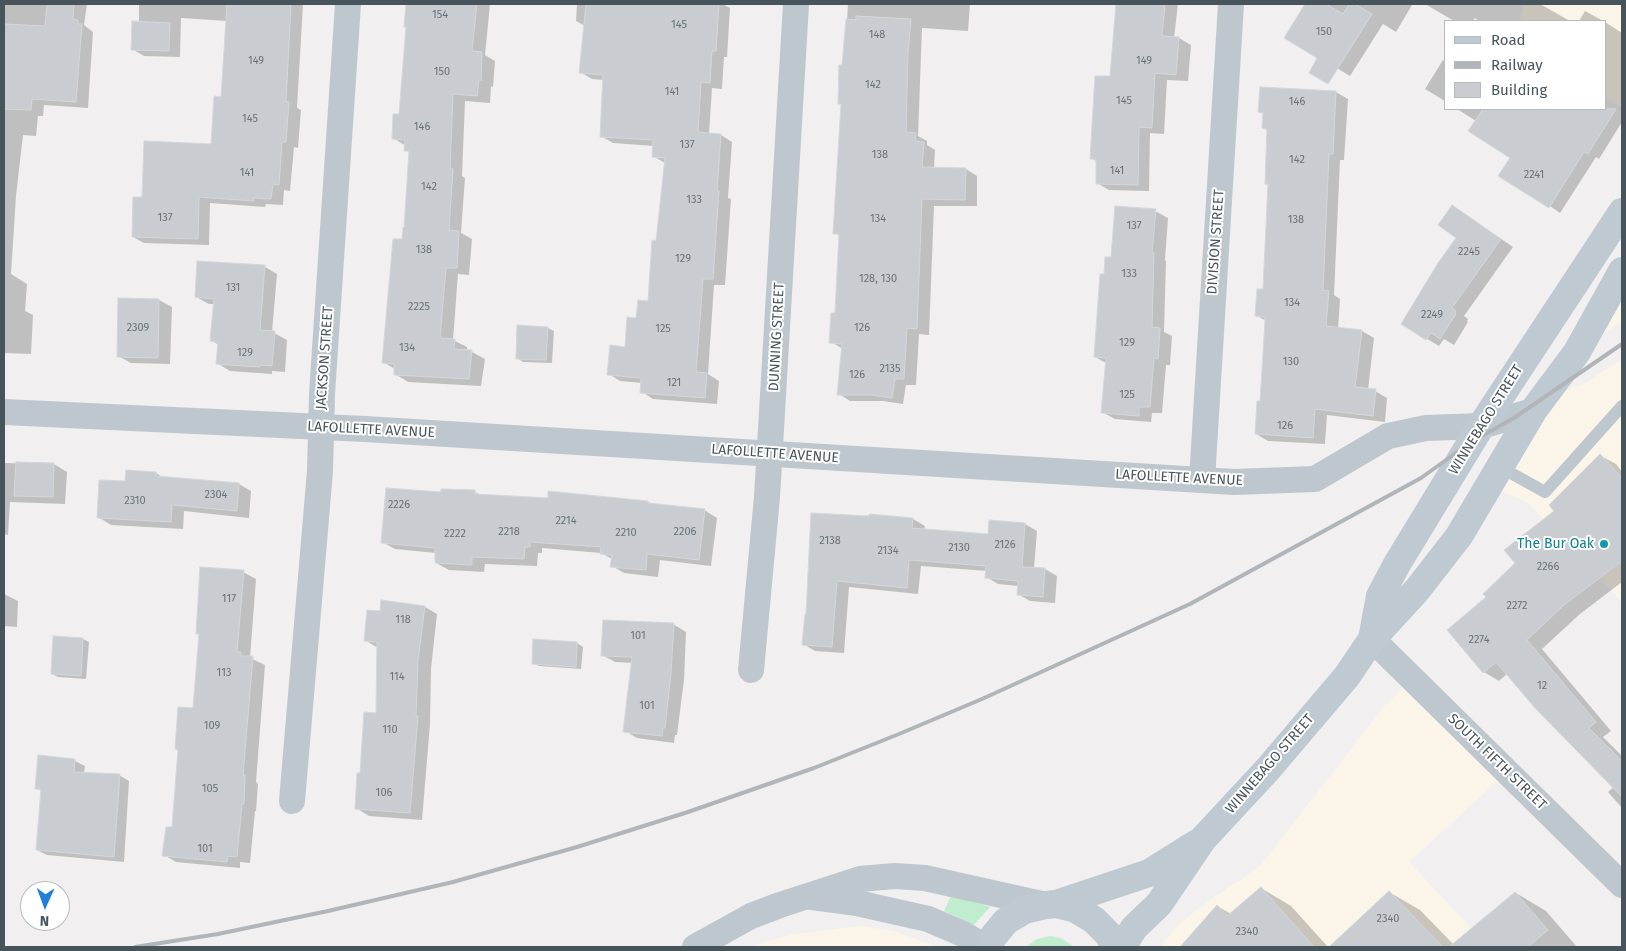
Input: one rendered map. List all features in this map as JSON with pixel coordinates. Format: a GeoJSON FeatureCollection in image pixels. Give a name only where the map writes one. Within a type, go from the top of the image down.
{"type":"FeatureCollection","features":[{"type":"Feature","properties":{"kind":"street","name":"JACKSON STREET"},"geometry":{"type":"LineString","coordinates":[[292,801],[320,471],[320,427],[348,4]]}},
{"type":"Feature","properties":{"kind":"street","name":"DUNNING STREET"},"geometry":{"type":"LineString","coordinates":[[750,670],[767,497],[796,4]]}},
{"type":"Feature","properties":{"kind":"street","name":"DIVISION STREET"},"geometry":{"type":"LineString","coordinates":[[1202,480],[1231,4]]}},
{"type":"Feature","properties":{"kind":"street","name":"WINNEBAGO STREET"},"geometry":{"type":"LineString","coordinates":[[1372,639],[1380,596],[1397,564],[1481,426],[1622,212]]}},
{"type":"Feature","properties":{"kind":"street","name":"WINNEBAGO STREET"},"geometry":{"type":"LineString","coordinates":[[1122,947],[1134,928],[1159,904],[1203,839],[1268,769],[1347,676],[1372,639],[1417,590],[1459,536],[1532,411],[1577,352],[1622,271]]}},
{"type":"Feature","properties":{"kind":"street","name":"LAFOLLETTE AVENUE"},"geometry":{"type":"LineString","coordinates":[[4,412],[320,427],[1234,482],[1315,479],[1388,436],[1426,428],[1481,426],[1532,411]]}},
{"type":"Feature","properties":{"kind":"street","name":"SOUTH FIFTH STREET"},"geometry":{"type":"LineString","coordinates":[[1372,639],[1622,884]]}},
{"type":"Feature","properties":{"kind":"street","name":"WINNEBAGO STREET"},"geometry":{"type":"LineString","coordinates":[[989,947],[992,938],[1006,921],[1025,910],[1051,904],[1149,872],[1203,839]]}},
{"type":"Feature","properties":{"kind":"street"},"geometry":{"type":"LineString","coordinates":[[695,947],[751,916],[780,905],[860,879],[895,876],[934,879],[1076,909],[1094,920],[1108,935],[1114,947]]}},
{"type":"Feature","properties":{"kind":"street"},"geometry":{"type":"LineString","coordinates":[[809,896],[857,903],[928,919],[963,934],[973,940],[978,947]]}},
{"type":"Feature","properties":{"kind":"lane"},"geometry":{"type":"LineString","coordinates":[[1500,467],[1545,492],[1622,406]]}},
{"type":"Feature","properties":{"kind":"shaded area"},"geometry":{"type":"Polygon","coordinates":[[[1524,4],[1622,4],[1622,107],[1606,97],[1606,20],[1520,20],[1524,4]]]}},
{"type":"Feature","properties":{"kind":"shaded area"},"geometry":{"type":"Polygon","coordinates":[[[1622,271],[1622,321],[1577,352],[1622,271]]]}},
{"type":"Feature","properties":{"kind":"shaded area"},"geometry":{"type":"Polygon","coordinates":[[[1622,359],[1622,602],[1527,502],[1488,486],[1540,400],[1586,383],[1622,359]]]}},
{"type":"Feature","properties":{"kind":"shaded area"},"geometry":{"type":"Polygon","coordinates":[[[1409,676],[1507,772],[1409,862],[1489,947],[1160,947],[1180,923],[1261,865],[1385,705],[1400,691],[1409,676]]]}},
{"type":"Feature","properties":{"kind":"shaded area"},"geometry":{"type":"Polygon","coordinates":[[[860,926],[894,931],[937,947],[753,947],[767,941],[795,934],[860,926]]]}},
{"type":"Feature","properties":{"kind":"green space"},"geometry":{"type":"Polygon","coordinates":[[[951,896],[990,907],[974,925],[944,911],[951,896]]]}},
{"type":"Feature","properties":{"kind":"green space"},"geometry":{"type":"Polygon","coordinates":[[[1050,936],[1061,938],[1074,947],[1026,947],[1037,939],[1050,936]]]}},
{"type":"Feature","properties":{"kind":"building"},"geometry":{"type":"Polygon","coordinates":[[[47,4],[74,4],[73,19],[78,20],[78,24],[82,24],[76,102],[32,99],[31,110],[4,109],[4,24],[45,26],[47,4]]]}},
{"type":"Feature","properties":{"kind":"building"},"geometry":{"type":"Polygon","coordinates":[[[227,4],[291,4],[286,102],[289,102],[286,142],[282,142],[279,185],[273,184],[271,199],[254,198],[254,201],[199,197],[198,239],[132,237],[133,197],[142,197],[144,141],[211,144],[214,96],[221,97],[227,4]]]}},
{"type":"Feature","properties":{"kind":"building"},"geometry":{"type":"Polygon","coordinates":[[[406,4],[477,4],[472,51],[482,52],[481,81],[479,80],[477,96],[453,94],[450,169],[453,169],[449,230],[459,231],[457,268],[446,268],[440,338],[455,339],[454,349],[472,350],[469,379],[394,375],[394,364],[382,363],[393,239],[402,239],[404,228],[409,151],[404,151],[405,140],[392,139],[393,114],[399,114],[406,4]]]}},
{"type":"Feature","properties":{"kind":"building"},"geometry":{"type":"Polygon","coordinates":[[[586,4],[719,4],[716,51],[712,51],[710,83],[701,82],[698,132],[721,134],[713,279],[703,279],[696,372],[707,373],[705,398],[640,393],[641,378],[607,375],[610,345],[625,347],[627,317],[636,318],[638,300],[648,301],[652,240],[656,241],[665,158],[652,157],[653,140],[600,137],[603,75],[579,73],[586,4]]]}},
{"type":"Feature","properties":{"kind":"building"},"geometry":{"type":"Polygon","coordinates":[[[1116,4],[1165,4],[1162,36],[1179,37],[1176,75],[1155,73],[1152,128],[1139,127],[1138,185],[1096,184],[1096,159],[1090,159],[1095,76],[1110,76],[1116,4]]]}},
{"type":"Feature","properties":{"kind":"building"},"geometry":{"type":"Polygon","coordinates":[[[1305,4],[1326,4],[1343,14],[1349,4],[1355,4],[1372,14],[1328,84],[1309,73],[1317,58],[1284,38],[1305,4]]]}},
{"type":"Feature","properties":{"kind":"building"},"geometry":{"type":"Polygon","coordinates":[[[856,16],[911,19],[906,132],[916,133],[915,141],[924,142],[922,167],[966,168],[965,200],[922,199],[917,329],[907,328],[904,379],[895,379],[892,398],[870,395],[837,395],[842,344],[829,343],[831,313],[835,313],[839,234],[833,234],[841,104],[838,104],[839,65],[842,65],[846,19],[856,20],[856,16]]]}},
{"type":"Feature","properties":{"kind":"building"},"geometry":{"type":"Polygon","coordinates":[[[132,21],[170,23],[169,51],[131,50],[132,21]]]}},
{"type":"Feature","properties":{"kind":"building"},"geometry":{"type":"Polygon","coordinates":[[[1260,87],[1336,91],[1333,154],[1329,154],[1323,290],[1329,291],[1326,326],[1362,330],[1355,387],[1376,389],[1373,416],[1315,409],[1313,438],[1255,434],[1257,401],[1260,401],[1265,321],[1264,317],[1255,316],[1257,289],[1263,289],[1268,184],[1265,184],[1267,129],[1262,128],[1263,113],[1258,112],[1260,87]]]}},
{"type":"Feature","properties":{"kind":"building"},"geometry":{"type":"Polygon","coordinates":[[[1616,109],[1588,154],[1584,152],[1549,208],[1498,176],[1510,158],[1468,131],[1482,110],[1616,109]]]}},
{"type":"Feature","properties":{"kind":"building"},"geometry":{"type":"Polygon","coordinates":[[[1452,205],[1501,239],[1452,308],[1456,311],[1456,314],[1440,339],[1431,333],[1426,340],[1401,324],[1438,263],[1456,238],[1438,225],[1452,205]]]}},
{"type":"Feature","properties":{"kind":"building"},"geometry":{"type":"Polygon","coordinates":[[[1115,206],[1156,209],[1152,253],[1154,253],[1152,327],[1160,328],[1158,359],[1154,358],[1150,407],[1139,407],[1139,416],[1101,413],[1106,358],[1094,357],[1100,274],[1104,274],[1105,257],[1111,257],[1115,206]]]}},
{"type":"Feature","properties":{"kind":"building"},"geometry":{"type":"Polygon","coordinates":[[[197,261],[265,265],[260,330],[275,331],[272,366],[216,364],[218,342],[210,341],[214,299],[195,297],[197,261]]]}},
{"type":"Feature","properties":{"kind":"building"},"geometry":{"type":"Polygon","coordinates":[[[118,298],[159,299],[158,358],[117,357],[118,298]]]}},
{"type":"Feature","properties":{"kind":"building"},"geometry":{"type":"Polygon","coordinates":[[[517,325],[548,327],[546,360],[516,359],[517,325]]]}},
{"type":"Feature","properties":{"kind":"building"},"geometry":{"type":"Polygon","coordinates":[[[1600,454],[1622,478],[1622,561],[1564,605],[1527,640],[1596,722],[1589,728],[1622,761],[1622,797],[1535,708],[1496,662],[1483,673],[1447,630],[1486,597],[1483,594],[1515,563],[1504,550],[1554,511],[1549,505],[1600,454]]]}},
{"type":"Feature","properties":{"kind":"building"},"geometry":{"type":"Polygon","coordinates":[[[16,462],[54,463],[53,497],[14,496],[16,462]]]}},
{"type":"Feature","properties":{"kind":"building"},"geometry":{"type":"Polygon","coordinates":[[[126,470],[156,472],[156,476],[239,483],[237,511],[172,505],[171,522],[97,518],[99,480],[125,481],[126,470]]]}},
{"type":"Feature","properties":{"kind":"building"},"geometry":{"type":"Polygon","coordinates":[[[386,488],[441,492],[441,489],[475,490],[475,494],[548,498],[548,491],[705,509],[699,560],[647,554],[646,570],[610,567],[612,555],[600,554],[601,547],[530,542],[530,547],[525,547],[524,559],[472,557],[472,565],[435,563],[435,548],[381,543],[386,488]]]}},
{"type":"Feature","properties":{"kind":"building"},"geometry":{"type":"Polygon","coordinates":[[[811,513],[869,516],[869,514],[913,518],[912,528],[988,534],[989,520],[1025,523],[1022,567],[1045,568],[1043,597],[1017,595],[1018,581],[985,578],[986,566],[909,560],[907,588],[837,581],[832,647],[802,645],[806,614],[811,513]]]}},
{"type":"Feature","properties":{"kind":"building"},"geometry":{"type":"Polygon","coordinates":[[[200,567],[244,570],[237,652],[241,652],[241,656],[253,656],[243,775],[245,775],[244,804],[242,804],[237,857],[228,856],[227,862],[162,856],[166,827],[172,827],[178,750],[175,749],[178,707],[193,708],[199,634],[196,634],[200,567]]]}},
{"type":"Feature","properties":{"kind":"building"},"geometry":{"type":"Polygon","coordinates":[[[381,600],[425,606],[418,661],[416,716],[418,716],[410,813],[355,809],[357,773],[360,773],[364,712],[376,713],[377,642],[364,641],[367,610],[380,611],[381,600]]]}},
{"type":"Feature","properties":{"kind":"building"},"geometry":{"type":"Polygon","coordinates":[[[603,620],[674,623],[671,673],[665,728],[663,728],[662,736],[623,732],[632,657],[601,656],[603,620]]]}},
{"type":"Feature","properties":{"kind":"building"},"geometry":{"type":"Polygon","coordinates":[[[53,636],[83,638],[81,676],[51,674],[53,636]]]}},
{"type":"Feature","properties":{"kind":"building"},"geometry":{"type":"Polygon","coordinates":[[[533,639],[577,642],[576,667],[532,664],[533,639]]]}},
{"type":"Feature","properties":{"kind":"building"},"geometry":{"type":"Polygon","coordinates":[[[38,755],[75,759],[74,772],[120,774],[114,857],[36,850],[41,789],[35,789],[38,755]]]}},
{"type":"Feature","properties":{"kind":"building"},"geometry":{"type":"Polygon","coordinates":[[[1261,887],[1314,947],[1180,947],[1217,905],[1227,916],[1261,887]]]}},
{"type":"Feature","properties":{"kind":"building"},"geometry":{"type":"Polygon","coordinates":[[[1389,891],[1443,947],[1329,947],[1389,891]]]}},
{"type":"Feature","properties":{"kind":"building"},"geometry":{"type":"Polygon","coordinates":[[[1515,892],[1548,930],[1528,947],[1449,947],[1515,892]]]}},
{"type":"Feature","properties":{"kind":"railway"},"geometry":{"type":"LineString","coordinates":[[135,947],[218,934],[453,882],[577,847],[688,812],[814,768],[899,734],[982,699],[1190,604],[1421,478],[1471,442],[1514,418],[1622,344]]}},
{"type":"Feature","properties":{"kind":"place","name":"The Bur Oak"},"geometry":{"type":"Point","coordinates":[1604,544]}}]}
